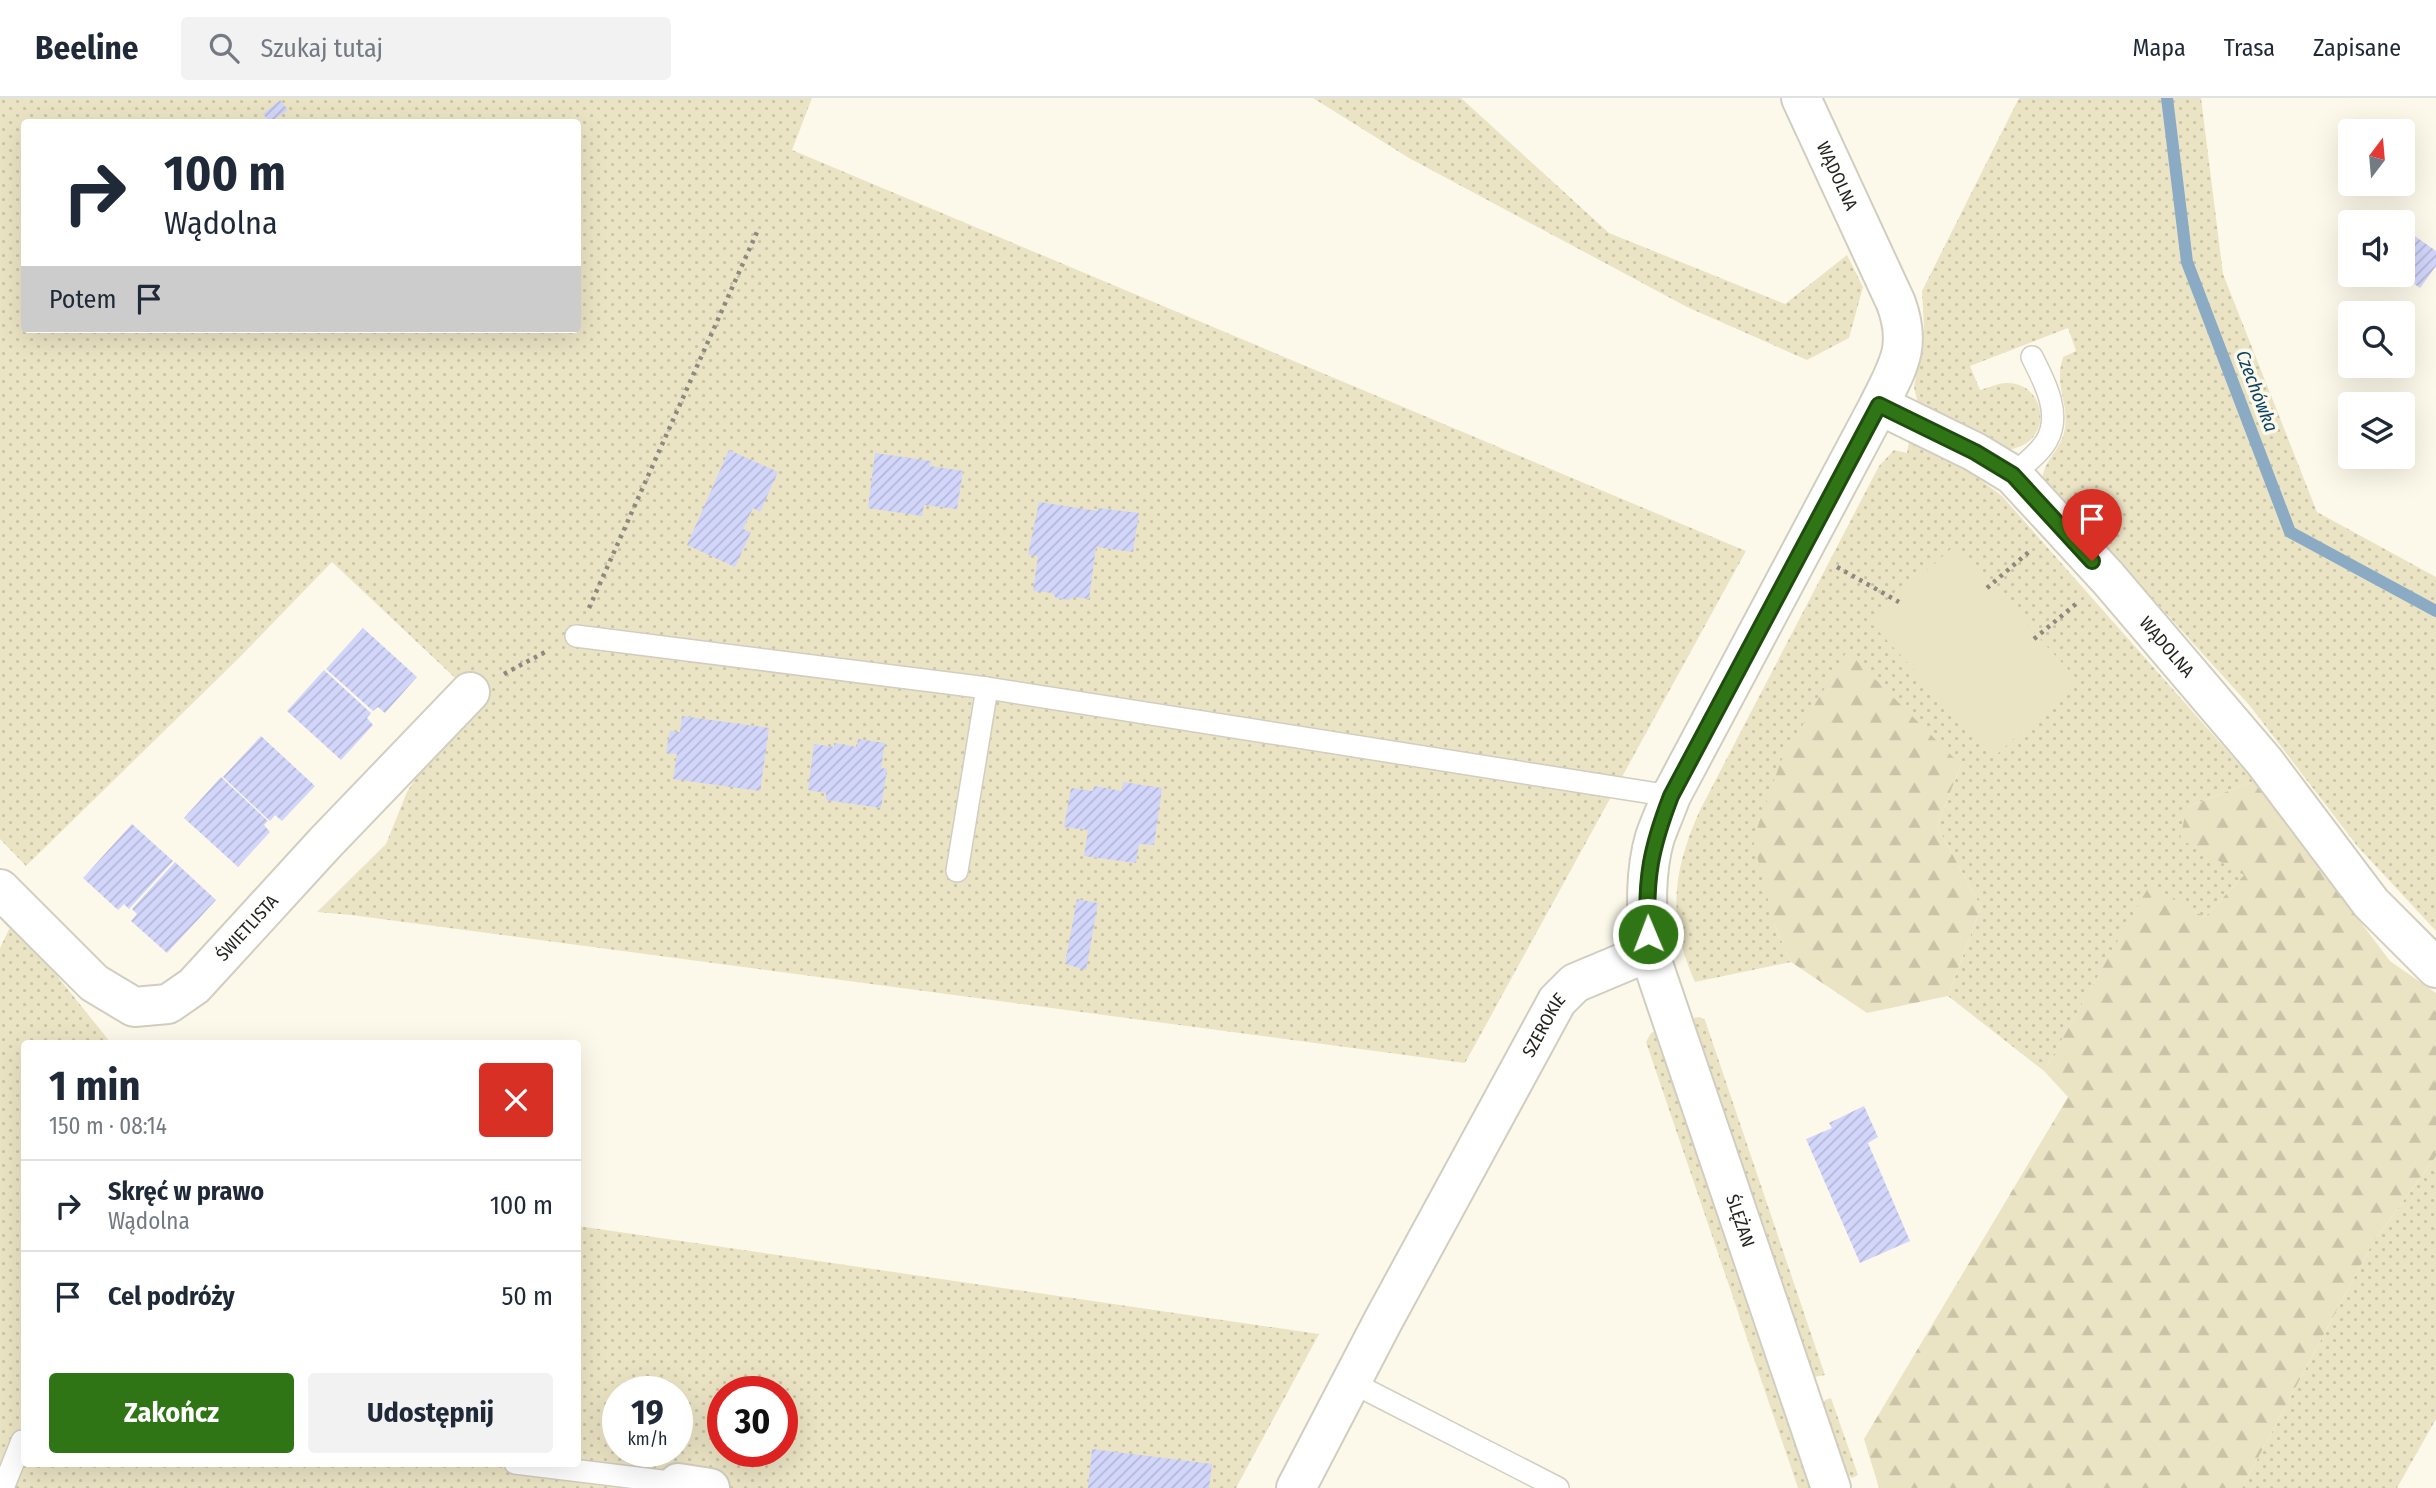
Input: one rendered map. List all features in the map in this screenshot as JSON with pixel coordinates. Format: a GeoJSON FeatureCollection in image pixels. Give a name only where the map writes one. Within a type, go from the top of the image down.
{"type":"FeatureCollection","features":[{"type":"Feature","properties":{"kind":"street","name":"WĄDOLNA"},"geometry":{"type":"LineString","coordinates":[[1801,98],[1903,322],[1905,337],[1902,352],[1879,405],[1975,452],[2013,475],[2108,578],[2264,761],[2371,903],[2436,968]]}},
{"type":"Feature","properties":{"kind":"street"},"geometry":{"type":"LineString","coordinates":[[1649,952],[1647,916],[1650,859],[1655,837],[1671,796],[1879,405]]}},
{"type":"Feature","properties":{"kind":"street","name":"ŚWIETLISTA"},"geometry":{"type":"LineString","coordinates":[[0,889],[94,983],[134,1007],[168,1004],[194,986],[470,692]]}},
{"type":"Feature","properties":{"kind":"street","name":"SZEROKIE"},"geometry":{"type":"LineString","coordinates":[[1296,1488],[1557,1001],[1575,983],[1649,952]]}},
{"type":"Feature","properties":{"kind":"street","name":"ŚLĘŻAN"},"geometry":{"type":"LineString","coordinates":[[1649,952],[1832,1488]]}},
{"type":"Feature","properties":{"kind":"lane"},"geometry":{"type":"LineString","coordinates":[[2013,475],[2046,442],[2050,432],[2051,401],[2032,357]]}},
{"type":"Feature","properties":{"kind":"lane"},"geometry":{"type":"LineString","coordinates":[[576,636],[987,688],[1671,796]]}},
{"type":"Feature","properties":{"kind":"lane"},"geometry":{"type":"LineString","coordinates":[[957,871],[987,688]]}},
{"type":"Feature","properties":{"kind":"lane"},"geometry":{"type":"LineString","coordinates":[[1351,1382],[1558,1488]]}},
{"type":"Feature","properties":{"kind":"lane"},"geometry":{"type":"LineString","coordinates":[[3,1488],[21,1443]]}},
{"type":"Feature","properties":{"kind":"lane"},"geometry":{"type":"LineString","coordinates":[[545,1467],[694,1486]]}},
{"type":"Feature","properties":{"kind":"path"},"geometry":{"type":"LineString","coordinates":[[470,692],[576,636],[757,232]]}},
{"type":"Feature","properties":{"kind":"path"},"geometry":{"type":"LineString","coordinates":[[1987,588],[2060,526]]}},
{"type":"Feature","properties":{"kind":"path"},"geometry":{"type":"LineString","coordinates":[[1832,565],[1899,601]]}},
{"type":"Feature","properties":{"kind":"path"},"geometry":{"type":"LineString","coordinates":[[2034,639],[2108,578]]}},
{"type":"Feature","properties":{"kind":"green space"},"geometry":{"type":"Polygon","coordinates":[[[0,98],[812,98],[792,150],[1746,551],[1465,1063],[317,912],[386,844],[407,792],[470,692],[332,562],[240,657],[26,866],[0,839],[0,98]]]}},
{"type":"Feature","properties":{"kind":"green space"},"geometry":{"type":"Polygon","coordinates":[[[1313,98],[1461,98],[1609,233],[1785,304],[1847,255],[1863,287],[1849,338],[1807,360],[1687,307],[1409,158],[1313,98]]]}},
{"type":"Feature","properties":{"kind":"green space"},"geometry":{"type":"Polygon","coordinates":[[[2019,98],[2201,98],[2223,274],[2317,512],[2436,577],[2436,931],[2358,847],[2250,706],[2153,599],[2044,492],[2043,473],[2065,427],[2065,408],[2060,385],[2061,367],[2063,357],[2076,351],[2068,328],[1970,366],[1980,390],[2003,383],[2020,385],[2031,393],[2038,404],[2038,429],[2031,440],[2018,447],[1999,450],[1918,404],[1914,387],[1924,328],[1922,291],[2019,98]]]}},
{"type":"Feature","properties":{"kind":"green space"},"geometry":{"type":"Polygon","coordinates":[[[1909,441],[1957,465],[2002,496],[2254,781],[2187,807],[2244,875],[2205,917],[2149,887],[2044,1071],[1948,996],[1981,907],[1937,826],[1961,765],[1774,924],[1791,962],[1695,982],[1680,938],[1676,896],[1679,875],[1683,854],[1700,810],[1879,466],[1894,450],[1907,453],[1909,441]]]}},
{"type":"Feature","properties":{"kind":"green space"},"geometry":{"type":"Polygon","coordinates":[[[1954,546],[2078,680],[1994,757],[1870,622],[1954,546]]]}},
{"type":"Feature","properties":{"kind":"green space"},"geometry":{"type":"Polygon","coordinates":[[[1847,651],[1961,765],[1937,826],[1981,907],[1948,996],[1867,1013],[1791,962],[1774,924],[1753,840],[1781,761],[1847,651]]]}},
{"type":"Feature","properties":{"kind":"green space"},"geometry":{"type":"Polygon","coordinates":[[[2254,781],[2390,961],[2436,993],[2436,1156],[2372,1244],[2242,1488],[1879,1488],[1864,1439],[2068,1097],[2044,1071],[2149,886],[2205,917],[2244,875],[2180,839],[2187,807],[2254,781]]]}},
{"type":"Feature","properties":{"kind":"green space"},"geometry":{"type":"Polygon","coordinates":[[[13,921],[109,1040],[21,1040],[21,1467],[581,1467],[581,1226],[1319,1334],[1236,1488],[0,1488],[0,948],[13,921]]]}},
{"type":"Feature","properties":{"kind":"green space"},"geometry":{"type":"Polygon","coordinates":[[[1700,1017],[1705,1020],[1825,1375],[1814,1377],[1692,1018],[1700,1017]]]}},
{"type":"Feature","properties":{"kind":"green space"},"geometry":{"type":"Polygon","coordinates":[[[1658,1030],[1811,1488],[1798,1488],[1646,1042],[1651,1033],[1658,1030]]]}},
{"type":"Feature","properties":{"kind":"green space"},"geometry":{"type":"Polygon","coordinates":[[[2436,1156],[2436,1419],[2397,1488],[2242,1488],[2372,1244],[2436,1156]]]}},
{"type":"Feature","properties":{"kind":"green space"},"geometry":{"type":"Polygon","coordinates":[[[1831,1398],[1858,1475],[1852,1478],[1845,1473],[1821,1406],[1825,1400],[1831,1398]]]}},
{"type":"Feature","properties":{"kind":"building"},"geometry":{"type":"Polygon","coordinates":[[[280,100],[288,110],[274,119],[267,119],[263,114],[280,100]]]}},
{"type":"Feature","properties":{"kind":"building"},"geometry":{"type":"Polygon","coordinates":[[[2415,236],[2436,251],[2436,266],[2420,288],[2415,284],[2415,236]]]}},
{"type":"Feature","properties":{"kind":"building"},"geometry":{"type":"Polygon","coordinates":[[[729,450],[778,472],[760,512],[753,508],[743,529],[751,532],[735,567],[687,545],[729,450]]]}},
{"type":"Feature","properties":{"kind":"building"},"geometry":{"type":"Polygon","coordinates":[[[875,453],[931,461],[930,466],[963,471],[957,509],[924,505],[922,516],[868,508],[875,453]]]}},
{"type":"Feature","properties":{"kind":"building"},"geometry":{"type":"Polygon","coordinates":[[[1039,502],[1098,511],[1098,508],[1139,513],[1133,552],[1096,547],[1089,599],[1074,597],[1069,600],[1056,598],[1052,593],[1033,591],[1038,556],[1028,555],[1039,502]]]}},
{"type":"Feature","properties":{"kind":"building"},"geometry":{"type":"Polygon","coordinates":[[[363,628],[417,677],[385,713],[378,707],[373,711],[326,669],[363,628]]]}},
{"type":"Feature","properties":{"kind":"building"},"geometry":{"type":"Polygon","coordinates":[[[324,670],[371,713],[367,718],[373,725],[341,760],[287,711],[324,670]]]}},
{"type":"Feature","properties":{"kind":"building"},"geometry":{"type":"Polygon","coordinates":[[[682,716],[769,728],[760,791],[673,779],[677,754],[666,753],[670,731],[680,732],[682,716]]]}},
{"type":"Feature","properties":{"kind":"building"},"geometry":{"type":"Polygon","coordinates":[[[261,736],[315,786],[282,821],[275,815],[270,821],[223,777],[261,736]]]}},
{"type":"Feature","properties":{"kind":"building"},"geometry":{"type":"Polygon","coordinates":[[[858,739],[885,743],[881,768],[887,769],[881,808],[826,800],[826,793],[808,790],[814,744],[834,747],[834,743],[857,747],[858,739]]]}},
{"type":"Feature","properties":{"kind":"building"},"geometry":{"type":"Polygon","coordinates":[[[221,777],[268,821],[264,825],[270,832],[238,867],[184,818],[221,777]]]}},
{"type":"Feature","properties":{"kind":"building"},"geometry":{"type":"Polygon","coordinates":[[[1123,782],[1162,788],[1154,845],[1139,844],[1136,863],[1084,856],[1088,830],[1064,827],[1071,788],[1093,791],[1094,786],[1122,791],[1123,782]]]}},
{"type":"Feature","properties":{"kind":"building"},"geometry":{"type":"Polygon","coordinates":[[[132,824],[173,861],[129,909],[124,904],[118,910],[83,878],[132,824]]]}},
{"type":"Feature","properties":{"kind":"building"},"geometry":{"type":"Polygon","coordinates":[[[175,862],[216,900],[167,953],[131,921],[137,914],[132,909],[175,862]]]}},
{"type":"Feature","properties":{"kind":"building"},"geometry":{"type":"Polygon","coordinates":[[[1077,899],[1098,903],[1086,970],[1065,964],[1077,899]]]}},
{"type":"Feature","properties":{"kind":"building"},"geometry":{"type":"Polygon","coordinates":[[[1864,1106],[1878,1137],[1868,1143],[1910,1241],[1860,1263],[1806,1139],[1832,1128],[1829,1123],[1864,1106]]]}},
{"type":"Feature","properties":{"kind":"building"},"geometry":{"type":"Polygon","coordinates":[[[1092,1449],[1212,1464],[1209,1488],[1088,1488],[1092,1449]]]}},
{"type":"Feature","properties":{"kind":"waterway","name":"Czechówka"},"geometry":{"type":"LineString","coordinates":[[2167,98],[2187,262],[2290,532],[2436,611]]}},
{"type":"Feature","properties":{"kind":"route"},"geometry":{"type":"LineString","coordinates":[[1648,934],[1650,859],[1655,837],[1671,796],[1879,405],[1975,452],[2013,475],[2092,561]]}}]}
